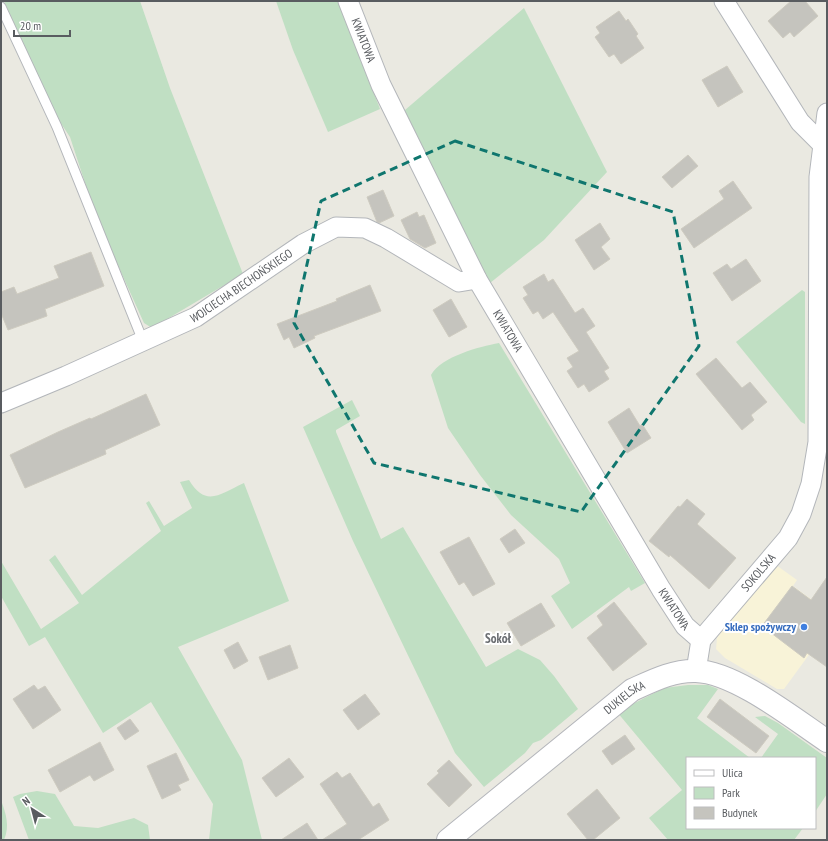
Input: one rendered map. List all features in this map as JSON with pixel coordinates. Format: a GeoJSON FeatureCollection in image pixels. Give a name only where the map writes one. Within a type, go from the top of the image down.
{"type":"FeatureCollection","features":[{"type":"Feature","properties":{"kind":"main road","name":"DUKIELSKA"},"geometry":{"type":"LineString","coordinates":[[448,840],[632,690],[666,675],[696,671],[720,676],[750,692],[827,741]]}},
{"type":"Feature","properties":{"kind":"street","name":"KWIATOWA"},"geometry":{"type":"LineString","coordinates":[[348,1],[381,85],[477,278],[661,589],[685,626],[701,640]]}},
{"type":"Feature","properties":{"kind":"street"},"geometry":{"type":"LineString","coordinates":[[724,1],[800,122],[822,144]]}},
{"type":"Feature","properties":{"kind":"street","name":"SOKOLSKA"},"geometry":{"type":"LineString","coordinates":[[701,640],[789,536],[819,483],[819,176],[827,113]]}},
{"type":"Feature","properties":{"kind":"street","name":"WOJCIECHA BIECHOŃSKIEGO"},"geometry":{"type":"LineString","coordinates":[[1,402],[66,376],[196,317],[303,244],[336,227],[365,228],[386,238],[459,282],[477,278]]}},
{"type":"Feature","properties":{"kind":"street"},"geometry":{"type":"LineString","coordinates":[[696,671],[701,640]]}},
{"type":"Feature","properties":{"kind":"lane"},"geometry":{"type":"LineString","coordinates":[[1,7],[57,127],[143,341]]}},
{"type":"Feature","properties":{"kind":"highlighted area"},"geometry":{"type":"Polygon","coordinates":[[[455,141],[673,212],[699,346],[581,512],[374,463],[294,323],[321,201],[455,141]]]}},
{"type":"Feature","properties":{"kind":"shaded area"},"geometry":{"type":"Polygon","coordinates":[[[776,565],[797,580],[793,586],[827,611],[827,630],[784,689],[777,689],[725,658],[716,649],[717,638],[749,594],[776,565]]]}},
{"type":"Feature","properties":{"kind":"green space"},"geometry":{"type":"Polygon","coordinates":[[[4,1],[140,1],[170,88],[243,274],[152,328],[144,323],[111,250],[89,195],[70,137],[56,116],[4,1]]]}},
{"type":"Feature","properties":{"kind":"green space"},"geometry":{"type":"Polygon","coordinates":[[[276,1],[339,1],[380,109],[328,132],[293,50],[276,1]]]}},
{"type":"Feature","properties":{"kind":"green space"},"geometry":{"type":"Polygon","coordinates":[[[524,8],[607,172],[544,240],[485,287],[398,116],[524,8]]]}},
{"type":"Feature","properties":{"kind":"green space"},"geometry":{"type":"Polygon","coordinates":[[[802,290],[805,292],[805,424],[801,422],[736,342],[802,290]]]}},
{"type":"Feature","properties":{"kind":"green space"},"geometry":{"type":"Polygon","coordinates":[[[499,343],[645,583],[631,591],[629,587],[572,629],[551,596],[570,583],[559,559],[511,515],[480,475],[448,428],[431,375],[436,368],[443,363],[462,353],[499,343]]]}},
{"type":"Feature","properties":{"kind":"green space"},"geometry":{"type":"Polygon","coordinates":[[[352,400],[360,416],[336,430],[336,432],[381,539],[403,527],[486,667],[518,649],[540,660],[554,676],[578,709],[541,740],[533,743],[525,753],[484,787],[455,753],[353,541],[303,427],[352,400]]]}},
{"type":"Feature","properties":{"kind":"green space"},"geometry":{"type":"Polygon","coordinates":[[[189,480],[195,489],[201,494],[208,496],[221,494],[244,483],[289,601],[178,647],[242,760],[262,840],[209,840],[213,804],[151,702],[103,733],[45,637],[29,646],[1,596],[1,561],[41,629],[79,603],[49,560],[55,555],[82,595],[161,531],[146,503],[149,501],[164,526],[192,508],[180,482],[189,480]]]}},
{"type":"Feature","properties":{"kind":"green space"},"geometry":{"type":"Polygon","coordinates":[[[688,685],[708,685],[718,689],[697,718],[749,757],[686,757],[686,829],[802,829],[794,840],[668,840],[649,818],[682,790],[617,712],[664,688],[688,685]]]}},
{"type":"Feature","properties":{"kind":"green space"},"geometry":{"type":"Polygon","coordinates":[[[765,716],[778,723],[827,758],[827,794],[816,810],[816,757],[762,757],[778,734],[755,717],[765,716]]]}},
{"type":"Feature","properties":{"kind":"green space"},"geometry":{"type":"Polygon","coordinates":[[[37,791],[55,794],[74,826],[98,828],[134,818],[148,825],[150,840],[29,840],[13,797],[20,794],[37,791]]]}},
{"type":"Feature","properties":{"kind":"green space"},"geometry":{"type":"Polygon","coordinates":[[[1,800],[6,815],[7,825],[4,840],[1,840],[1,800]]]}},
{"type":"Feature","properties":{"kind":"building"},"geometry":{"type":"Polygon","coordinates":[[[791,1],[805,1],[818,16],[794,37],[790,32],[783,38],[768,21],[791,1]]]}},
{"type":"Feature","properties":{"kind":"building"},"geometry":{"type":"Polygon","coordinates":[[[619,11],[626,21],[628,19],[638,34],[636,36],[644,48],[621,64],[614,54],[609,57],[595,37],[600,33],[596,27],[619,11]]]}},
{"type":"Feature","properties":{"kind":"building"},"geometry":{"type":"Polygon","coordinates":[[[727,66],[743,92],[718,107],[702,80],[727,66]]]}},
{"type":"Feature","properties":{"kind":"building"},"geometry":{"type":"Polygon","coordinates":[[[688,155],[698,166],[672,188],[662,177],[688,155]]]}},
{"type":"Feature","properties":{"kind":"building"},"geometry":{"type":"Polygon","coordinates":[[[733,181],[752,208],[694,248],[681,229],[724,199],[719,191],[733,181]]]}},
{"type":"Feature","properties":{"kind":"building"},"geometry":{"type":"Polygon","coordinates":[[[383,190],[394,216],[379,223],[377,222],[367,197],[383,190]]]}},
{"type":"Feature","properties":{"kind":"building"},"geometry":{"type":"Polygon","coordinates":[[[417,212],[419,217],[424,215],[436,243],[425,248],[410,239],[401,220],[417,212]]]}},
{"type":"Feature","properties":{"kind":"building"},"geometry":{"type":"Polygon","coordinates":[[[600,223],[610,239],[601,247],[610,259],[594,270],[575,240],[600,223]]]}},
{"type":"Feature","properties":{"kind":"building"},"geometry":{"type":"Polygon","coordinates":[[[91,252],[104,286],[45,309],[47,316],[8,330],[1,313],[1,292],[14,287],[17,294],[59,278],[54,266],[91,252]]]}},
{"type":"Feature","properties":{"kind":"building"},"geometry":{"type":"Polygon","coordinates":[[[746,259],[761,281],[732,301],[713,273],[727,264],[731,269],[746,259]]]}},
{"type":"Feature","properties":{"kind":"building"},"geometry":{"type":"Polygon","coordinates":[[[544,274],[548,282],[553,279],[575,313],[583,308],[595,326],[586,332],[609,368],[604,371],[609,379],[589,392],[584,384],[578,388],[567,371],[573,367],[567,358],[579,351],[553,312],[543,319],[538,311],[533,314],[523,298],[528,295],[523,287],[544,274]]]}},
{"type":"Feature","properties":{"kind":"building"},"geometry":{"type":"Polygon","coordinates":[[[370,285],[381,311],[314,336],[315,338],[294,348],[289,337],[284,340],[277,324],[337,301],[336,299],[370,285]]]}},
{"type":"Feature","properties":{"kind":"building"},"geometry":{"type":"Polygon","coordinates":[[[451,299],[467,327],[449,337],[433,310],[451,299]]]}},
{"type":"Feature","properties":{"kind":"building"},"geometry":{"type":"Polygon","coordinates":[[[716,358],[742,388],[750,382],[767,402],[751,415],[754,420],[742,430],[696,374],[716,358]]]}},
{"type":"Feature","properties":{"kind":"building"},"geometry":{"type":"Polygon","coordinates":[[[146,394],[160,425],[105,450],[106,454],[25,488],[10,455],[58,432],[146,394]]]}},
{"type":"Feature","properties":{"kind":"building"},"geometry":{"type":"Polygon","coordinates":[[[629,408],[640,426],[642,424],[651,438],[627,453],[608,422],[629,408]]]}},
{"type":"Feature","properties":{"kind":"building"},"geometry":{"type":"Polygon","coordinates":[[[687,499],[705,514],[697,524],[736,558],[709,589],[670,555],[669,557],[649,541],[678,506],[680,507],[687,499]]]}},
{"type":"Feature","properties":{"kind":"building"},"geometry":{"type":"Polygon","coordinates":[[[515,529],[525,543],[509,553],[500,539],[515,529]]]}},
{"type":"Feature","properties":{"kind":"building"},"geometry":{"type":"Polygon","coordinates":[[[469,537],[495,584],[473,596],[464,582],[459,585],[440,552],[469,537]]]}},
{"type":"Feature","properties":{"kind":"building"},"geometry":{"type":"Polygon","coordinates":[[[827,577],[827,667],[807,653],[804,658],[762,626],[792,586],[811,600],[827,577]]]}},
{"type":"Feature","properties":{"kind":"building"},"geometry":{"type":"Polygon","coordinates":[[[614,602],[647,644],[613,671],[587,638],[603,625],[597,616],[614,602]]]}},
{"type":"Feature","properties":{"kind":"building"},"geometry":{"type":"Polygon","coordinates":[[[541,603],[555,626],[521,646],[507,623],[541,603]]]}},
{"type":"Feature","properties":{"kind":"building"},"geometry":{"type":"Polygon","coordinates":[[[238,642],[248,661],[234,669],[224,650],[238,642]]]}},
{"type":"Feature","properties":{"kind":"building"},"geometry":{"type":"Polygon","coordinates":[[[290,645],[298,668],[268,680],[259,657],[290,645]]]}},
{"type":"Feature","properties":{"kind":"building"},"geometry":{"type":"Polygon","coordinates":[[[34,685],[38,690],[45,686],[61,710],[33,729],[13,699],[34,685]]]}},
{"type":"Feature","properties":{"kind":"building"},"geometry":{"type":"Polygon","coordinates":[[[365,694],[380,714],[358,730],[343,710],[365,694]]]}},
{"type":"Feature","properties":{"kind":"building"},"geometry":{"type":"Polygon","coordinates":[[[720,699],[769,736],[756,753],[707,717],[720,699]]]}},
{"type":"Feature","properties":{"kind":"building"},"geometry":{"type":"Polygon","coordinates":[[[130,719],[139,731],[125,740],[117,728],[130,719]]]}},
{"type":"Feature","properties":{"kind":"building"},"geometry":{"type":"Polygon","coordinates":[[[625,735],[635,749],[612,765],[602,751],[625,735]]]}},
{"type":"Feature","properties":{"kind":"building"},"geometry":{"type":"Polygon","coordinates":[[[100,742],[114,770],[94,781],[90,775],[60,792],[48,770],[100,742]]]}},
{"type":"Feature","properties":{"kind":"building"},"geometry":{"type":"Polygon","coordinates":[[[176,753],[189,780],[178,785],[181,790],[162,799],[147,766],[176,753]]]}},
{"type":"Feature","properties":{"kind":"building"},"geometry":{"type":"Polygon","coordinates":[[[289,758],[304,777],[276,797],[262,778],[289,758]]]}},
{"type":"Feature","properties":{"kind":"building"},"geometry":{"type":"Polygon","coordinates":[[[449,760],[472,785],[449,807],[427,784],[439,773],[437,771],[449,760]]]}},
{"type":"Feature","properties":{"kind":"building"},"geometry":{"type":"Polygon","coordinates":[[[337,772],[342,778],[350,773],[373,807],[379,803],[389,820],[358,840],[322,840],[347,824],[320,784],[337,772]]]}},
{"type":"Feature","properties":{"kind":"building"},"geometry":{"type":"Polygon","coordinates":[[[597,789],[620,818],[593,840],[588,840],[567,814],[597,789]]]}},
{"type":"Feature","properties":{"kind":"building"},"geometry":{"type":"Polygon","coordinates":[[[307,823],[318,840],[281,840],[307,823]]]}},
{"type":"Feature","properties":{"kind":"place","name":"Sklep spożywczy"},"geometry":{"type":"Point","coordinates":[804,627]}},
{"type":"Feature","properties":{"kind":"district","name":"Sokół"},"geometry":{"type":"Point","coordinates":[498,638]}}]}
